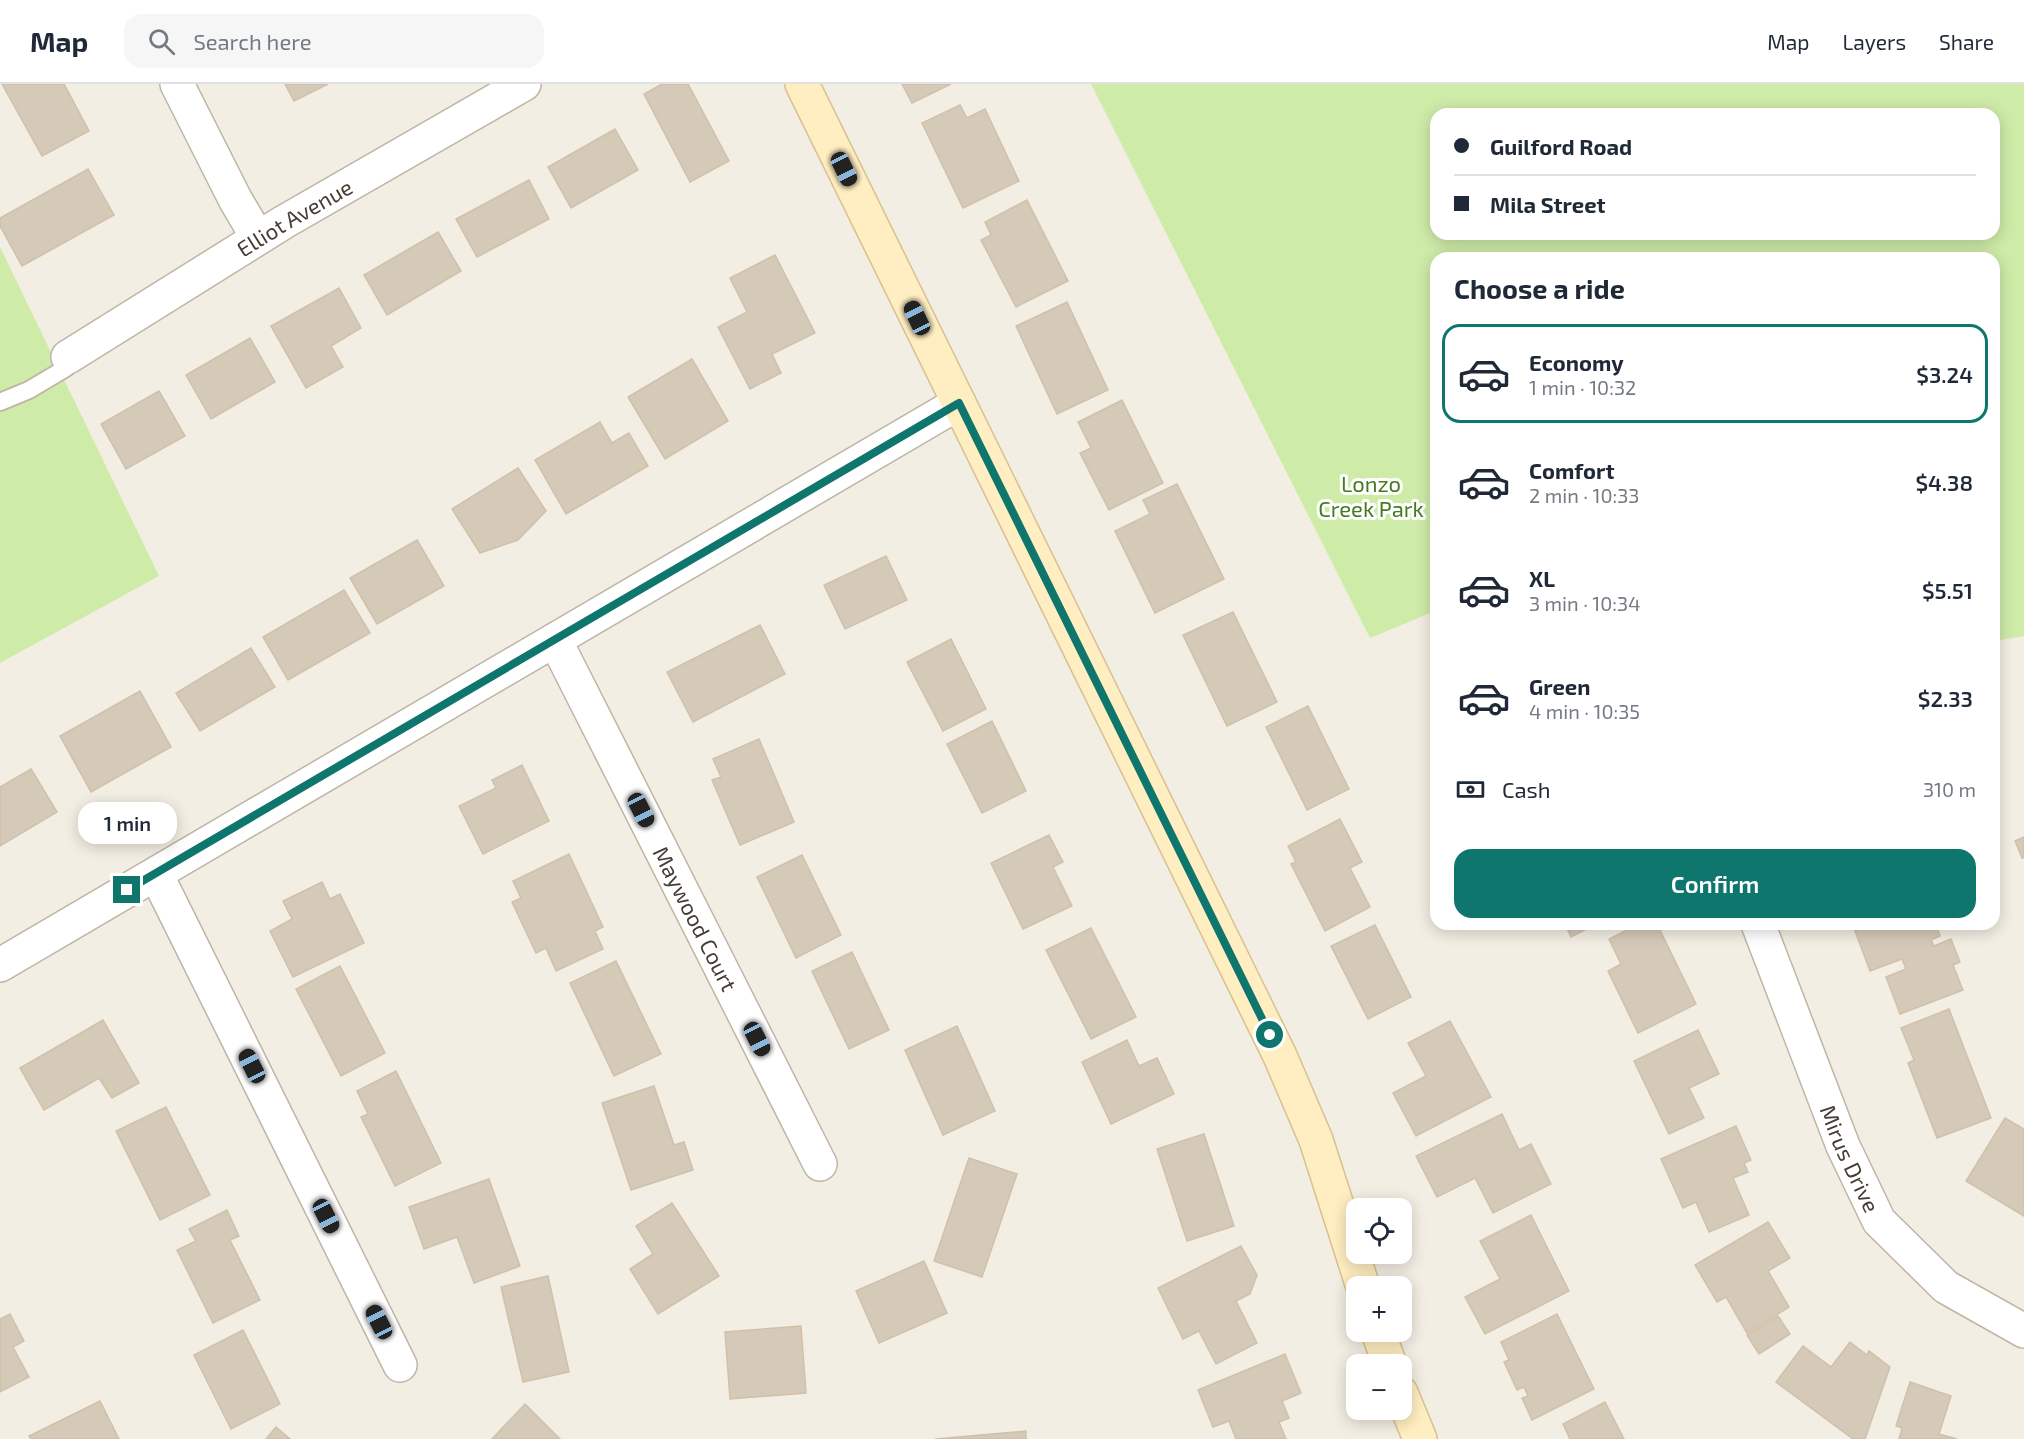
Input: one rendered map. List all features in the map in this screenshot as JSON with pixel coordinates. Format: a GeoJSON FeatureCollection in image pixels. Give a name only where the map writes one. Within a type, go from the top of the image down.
{"type":"FeatureCollection","features":[{"type":"Feature","properties":{"kind":"street"},"geometry":{"type":"LineString","coordinates":[[177,84],[235,199],[258,238]]}},
{"type":"Feature","properties":{"kind":"street","name":"Elliot Avenue"},"geometry":{"type":"LineString","coordinates":[[68,357],[258,238],[524,84]]}},
{"type":"Feature","properties":{"kind":"street"},"geometry":{"type":"LineString","coordinates":[[802,84],[1280,1056],[1316,1140],[1359,1276]]}},
{"type":"Feature","properties":{"kind":"street"},"geometry":{"type":"LineString","coordinates":[[0,965],[959,403]]}},
{"type":"Feature","properties":{"kind":"street","name":"Maywood Court"},"geometry":{"type":"LineString","coordinates":[[555,640],[820,1164]]}},
{"type":"Feature","properties":{"kind":"street"},"geometry":{"type":"LineString","coordinates":[[156,874],[400,1365]]}},
{"type":"Feature","properties":{"kind":"street","name":"Mirus Drive"},"geometry":{"type":"LineString","coordinates":[[1760,930],[1842,1146],[1879,1221],[1946,1287],[2024,1331]]}},
{"type":"Feature","properties":{"kind":"street"},"geometry":{"type":"LineString","coordinates":[[1412,1420],[1420,1439]]}},
{"type":"Feature","properties":{"kind":"lane"},"geometry":{"type":"LineString","coordinates":[[0,402],[29,390],[66,368],[68,357]]}},
{"type":"Feature","properties":{"kind":"green space","name":"Lonzo Creek Park"},"geometry":{"type":"Polygon","coordinates":[[[1091,84],[2024,84],[2024,636],[2000,640],[2000,252],[1430,252],[1430,613],[1370,638],[1091,84]]]}},
{"type":"Feature","properties":{"kind":"green space"},"geometry":{"type":"Polygon","coordinates":[[[0,247],[159,576],[0,663],[0,247]]]}},
{"type":"Feature","properties":{"kind":"building"},"geometry":{"type":"Polygon","coordinates":[[[2,84],[64,84],[89,131],[42,156],[2,84]]]}},
{"type":"Feature","properties":{"kind":"building"},"geometry":{"type":"Polygon","coordinates":[[[285,84],[328,84],[294,101],[285,84]]]}},
{"type":"Feature","properties":{"kind":"building"},"geometry":{"type":"Polygon","coordinates":[[[662,84],[688,84],[729,161],[690,182],[644,94],[662,84]]]}},
{"type":"Feature","properties":{"kind":"building"},"geometry":{"type":"Polygon","coordinates":[[[902,84],[951,84],[912,103],[902,84]]]}},
{"type":"Feature","properties":{"kind":"building"},"geometry":{"type":"Polygon","coordinates":[[[960,105],[967,118],[985,109],[1019,181],[963,208],[922,123],[960,105]]]}},
{"type":"Feature","properties":{"kind":"building"},"geometry":{"type":"Polygon","coordinates":[[[615,129],[638,170],[571,208],[548,167],[615,129]]]}},
{"type":"Feature","properties":{"kind":"building"},"geometry":{"type":"Polygon","coordinates":[[[88,169],[114,215],[22,266],[0,226],[0,218],[88,169]]]}},
{"type":"Feature","properties":{"kind":"building"},"geometry":{"type":"Polygon","coordinates":[[[529,180],[549,219],[477,257],[456,219],[529,180]]]}},
{"type":"Feature","properties":{"kind":"building"},"geometry":{"type":"Polygon","coordinates":[[[1027,200],[1068,281],[1016,307],[981,240],[991,235],[985,222],[1027,200]]]}},
{"type":"Feature","properties":{"kind":"building"},"geometry":{"type":"Polygon","coordinates":[[[438,232],[461,271],[387,315],[364,275],[438,232]]]}},
{"type":"Feature","properties":{"kind":"building"},"geometry":{"type":"Polygon","coordinates":[[[775,255],[815,333],[772,354],[781,373],[750,389],[718,327],[747,312],[730,278],[775,255]]]}},
{"type":"Feature","properties":{"kind":"building"},"geometry":{"type":"Polygon","coordinates":[[[339,288],[361,328],[331,346],[343,367],[306,388],[271,326],[339,288]]]}},
{"type":"Feature","properties":{"kind":"building"},"geometry":{"type":"Polygon","coordinates":[[[1067,302],[1108,390],[1057,414],[1016,326],[1067,302]]]}},
{"type":"Feature","properties":{"kind":"building"},"geometry":{"type":"Polygon","coordinates":[[[250,338],[275,382],[211,419],[186,375],[250,338]]]}},
{"type":"Feature","properties":{"kind":"building"},"geometry":{"type":"Polygon","coordinates":[[[692,359],[728,421],[665,459],[628,397],[692,359]]]}},
{"type":"Feature","properties":{"kind":"building"},"geometry":{"type":"Polygon","coordinates":[[[159,391],[185,436],[126,469],[101,424],[159,391]]]}},
{"type":"Feature","properties":{"kind":"building"},"geometry":{"type":"Polygon","coordinates":[[[1122,400],[1163,483],[1109,510],[1080,453],[1091,448],[1078,422],[1122,400]]]}},
{"type":"Feature","properties":{"kind":"building"},"geometry":{"type":"Polygon","coordinates":[[[600,422],[612,443],[629,433],[648,466],[566,514],[535,460],[600,422]]]}},
{"type":"Feature","properties":{"kind":"building"},"geometry":{"type":"Polygon","coordinates":[[[518,468],[546,511],[518,540],[480,553],[452,509],[518,468]]]}},
{"type":"Feature","properties":{"kind":"building"},"geometry":{"type":"Polygon","coordinates":[[[1177,484],[1224,579],[1155,613],[1115,531],[1150,514],[1143,500],[1177,484]]]}},
{"type":"Feature","properties":{"kind":"building"},"geometry":{"type":"Polygon","coordinates":[[[417,540],[444,586],[377,624],[350,578],[417,540]]]}},
{"type":"Feature","properties":{"kind":"building"},"geometry":{"type":"Polygon","coordinates":[[[886,556],[907,600],[845,629],[824,585],[886,556]]]}},
{"type":"Feature","properties":{"kind":"building"},"geometry":{"type":"Polygon","coordinates":[[[344,590],[370,633],[288,680],[263,637],[344,590]]]}},
{"type":"Feature","properties":{"kind":"building"},"geometry":{"type":"Polygon","coordinates":[[[1233,612],[1277,702],[1227,726],[1183,635],[1233,612]]]}},
{"type":"Feature","properties":{"kind":"building"},"geometry":{"type":"Polygon","coordinates":[[[760,625],[785,674],[693,722],[667,672],[760,625]]]}},
{"type":"Feature","properties":{"kind":"building"},"geometry":{"type":"Polygon","coordinates":[[[951,639],[986,709],[943,731],[907,662],[951,639]]]}},
{"type":"Feature","properties":{"kind":"building"},"geometry":{"type":"Polygon","coordinates":[[[251,648],[275,687],[200,731],[176,693],[251,648]]]}},
{"type":"Feature","properties":{"kind":"building"},"geometry":{"type":"Polygon","coordinates":[[[140,691],[171,747],[91,792],[60,736],[140,691]]]}},
{"type":"Feature","properties":{"kind":"building"},"geometry":{"type":"Polygon","coordinates":[[[1308,706],[1349,789],[1307,810],[1266,727],[1308,706]]]}},
{"type":"Feature","properties":{"kind":"building"},"geometry":{"type":"Polygon","coordinates":[[[992,721],[1026,791],[982,813],[947,744],[992,721]]]}},
{"type":"Feature","properties":{"kind":"building"},"geometry":{"type":"Polygon","coordinates":[[[759,739],[794,822],[740,845],[712,780],[721,777],[713,759],[759,739]]]}},
{"type":"Feature","properties":{"kind":"building"},"geometry":{"type":"Polygon","coordinates":[[[522,765],[549,821],[483,854],[459,806],[496,788],[492,780],[522,765]]]}},
{"type":"Feature","properties":{"kind":"building"},"geometry":{"type":"Polygon","coordinates":[[[31,769],[57,812],[0,846],[0,787],[31,769]]]}},
{"type":"Feature","properties":{"kind":"building"},"geometry":{"type":"Polygon","coordinates":[[[1340,819],[1362,862],[1350,868],[1370,907],[1325,931],[1291,864],[1296,862],[1288,846],[1340,819]]]}},
{"type":"Feature","properties":{"kind":"building"},"geometry":{"type":"Polygon","coordinates":[[[1049,835],[1063,862],[1053,867],[1072,906],[1023,929],[991,863],[1049,835]]]}},
{"type":"Feature","properties":{"kind":"building"},"geometry":{"type":"Polygon","coordinates":[[[2024,837],[2024,858],[2022,858],[2015,841],[2024,837]]]}},
{"type":"Feature","properties":{"kind":"building"},"geometry":{"type":"Polygon","coordinates":[[[569,854],[603,927],[595,931],[603,949],[556,971],[546,948],[536,953],[512,902],[521,898],[513,881],[569,854]]]}},
{"type":"Feature","properties":{"kind":"building"},"geometry":{"type":"Polygon","coordinates":[[[802,855],[841,935],[796,958],[757,877],[802,855]]]}},
{"type":"Feature","properties":{"kind":"building"},"geometry":{"type":"Polygon","coordinates":[[[322,882],[330,899],[340,894],[364,943],[293,977],[270,931],[292,919],[283,901],[322,882]]]}},
{"type":"Feature","properties":{"kind":"building"},"geometry":{"type":"Polygon","coordinates":[[[1375,925],[1411,997],[1368,1019],[1331,946],[1375,925]]]}},
{"type":"Feature","properties":{"kind":"building"},"geometry":{"type":"Polygon","coordinates":[[[1091,928],[1136,1017],[1091,1039],[1046,950],[1091,928]]]}},
{"type":"Feature","properties":{"kind":"building"},"geometry":{"type":"Polygon","coordinates":[[[1568,930],[1584,930],[1571,937],[1568,930]]]}},
{"type":"Feature","properties":{"kind":"building"},"geometry":{"type":"Polygon","coordinates":[[[1627,930],[1660,930],[1696,1004],[1638,1033],[1608,971],[1621,964],[1609,939],[1627,930]]]}},
{"type":"Feature","properties":{"kind":"building"},"geometry":{"type":"Polygon","coordinates":[[[1938,930],[1940,936],[1931,940],[1934,946],[1951,939],[1960,962],[1953,965],[1963,990],[1900,1014],[1886,977],[1906,969],[1902,959],[1870,971],[1855,931],[1938,930]]]}},
{"type":"Feature","properties":{"kind":"building"},"geometry":{"type":"Polygon","coordinates":[[[852,952],[889,1030],[849,1049],[812,971],[852,952]]]}},
{"type":"Feature","properties":{"kind":"building"},"geometry":{"type":"Polygon","coordinates":[[[616,961],[661,1054],[614,1076],[570,983],[616,961]]]}},
{"type":"Feature","properties":{"kind":"building"},"geometry":{"type":"Polygon","coordinates":[[[340,966],[385,1053],[341,1076],[296,989],[340,966]]]}},
{"type":"Feature","properties":{"kind":"building"},"geometry":{"type":"Polygon","coordinates":[[[1949,1009],[1991,1118],[1937,1138],[1908,1063],[1914,1060],[1901,1028],[1949,1009]]]}},
{"type":"Feature","properties":{"kind":"building"},"geometry":{"type":"Polygon","coordinates":[[[103,1020],[139,1083],[112,1098],[99,1078],[44,1110],[20,1068],[103,1020]]]}},
{"type":"Feature","properties":{"kind":"building"},"geometry":{"type":"Polygon","coordinates":[[[1450,1021],[1491,1097],[1416,1136],[1393,1093],[1426,1076],[1408,1043],[1450,1021]]]}},
{"type":"Feature","properties":{"kind":"building"},"geometry":{"type":"Polygon","coordinates":[[[957,1026],[995,1111],[943,1135],[905,1050],[957,1026]]]}},
{"type":"Feature","properties":{"kind":"building"},"geometry":{"type":"Polygon","coordinates":[[[1698,1030],[1719,1074],[1689,1088],[1704,1118],[1669,1134],[1634,1061],[1698,1030]]]}},
{"type":"Feature","properties":{"kind":"building"},"geometry":{"type":"Polygon","coordinates":[[[1127,1040],[1139,1066],[1157,1058],[1174,1094],[1111,1124],[1082,1062],[1127,1040]]]}},
{"type":"Feature","properties":{"kind":"building"},"geometry":{"type":"Polygon","coordinates":[[[396,1071],[441,1163],[395,1186],[361,1117],[368,1114],[357,1091],[396,1071]]]}},
{"type":"Feature","properties":{"kind":"building"},"geometry":{"type":"Polygon","coordinates":[[[654,1086],[674,1145],[684,1142],[693,1170],[631,1190],[602,1103],[654,1086]]]}},
{"type":"Feature","properties":{"kind":"building"},"geometry":{"type":"Polygon","coordinates":[[[166,1107],[210,1195],[160,1220],[116,1131],[166,1107]]]}},
{"type":"Feature","properties":{"kind":"building"},"geometry":{"type":"Polygon","coordinates":[[[1502,1114],[1519,1150],[1531,1144],[1551,1184],[1493,1213],[1475,1178],[1437,1197],[1416,1156],[1502,1114]]]}},
{"type":"Feature","properties":{"kind":"building"},"geometry":{"type":"Polygon","coordinates":[[[2005,1118],[2024,1129],[2024,1216],[1966,1181],[2005,1118]]]}},
{"type":"Feature","properties":{"kind":"building"},"geometry":{"type":"Polygon","coordinates":[[[1736,1126],[1751,1160],[1744,1163],[1748,1172],[1733,1178],[1749,1215],[1709,1232],[1696,1202],[1683,1208],[1661,1159],[1736,1126]]]}},
{"type":"Feature","properties":{"kind":"building"},"geometry":{"type":"Polygon","coordinates":[[[1204,1134],[1234,1226],[1187,1241],[1157,1149],[1204,1134]]]}},
{"type":"Feature","properties":{"kind":"building"},"geometry":{"type":"Polygon","coordinates":[[[969,1158],[1017,1174],[982,1277],[934,1261],[969,1158]]]}},
{"type":"Feature","properties":{"kind":"building"},"geometry":{"type":"Polygon","coordinates":[[[489,1179],[520,1266],[474,1283],[457,1237],[424,1249],[409,1207],[489,1179]]]}},
{"type":"Feature","properties":{"kind":"building"},"geometry":{"type":"Polygon","coordinates":[[[672,1203],[719,1276],[658,1314],[630,1269],[653,1254],[636,1226],[672,1203]]]}},
{"type":"Feature","properties":{"kind":"building"},"geometry":{"type":"Polygon","coordinates":[[[227,1210],[239,1236],[230,1240],[260,1300],[213,1323],[177,1250],[196,1241],[189,1229],[227,1210]]]}},
{"type":"Feature","properties":{"kind":"building"},"geometry":{"type":"Polygon","coordinates":[[[1531,1215],[1569,1291],[1485,1334],[1465,1297],[1500,1279],[1480,1241],[1531,1215]]]}},
{"type":"Feature","properties":{"kind":"building"},"geometry":{"type":"Polygon","coordinates":[[[1768,1222],[1790,1258],[1768,1271],[1789,1307],[1747,1333],[1726,1297],[1717,1302],[1695,1265],[1768,1222]]]}},
{"type":"Feature","properties":{"kind":"building"},"geometry":{"type":"Polygon","coordinates":[[[1241,1246],[1257,1275],[1250,1294],[1236,1301],[1257,1343],[1216,1364],[1199,1331],[1183,1339],[1158,1288],[1241,1246]]]}},
{"type":"Feature","properties":{"kind":"building"},"geometry":{"type":"Polygon","coordinates":[[[924,1261],[947,1313],[879,1343],[856,1291],[924,1261]]]}},
{"type":"Feature","properties":{"kind":"building"},"geometry":{"type":"Polygon","coordinates":[[[548,1276],[569,1372],[523,1382],[501,1287],[548,1276]]]}},
{"type":"Feature","properties":{"kind":"building"},"geometry":{"type":"Polygon","coordinates":[[[10,1314],[24,1341],[13,1347],[29,1377],[0,1392],[0,1319],[10,1314]]]}},
{"type":"Feature","properties":{"kind":"building"},"geometry":{"type":"Polygon","coordinates":[[[1557,1314],[1594,1389],[1532,1420],[1522,1398],[1528,1396],[1524,1387],[1517,1390],[1504,1362],[1509,1360],[1501,1342],[1557,1314]]]}},
{"type":"Feature","properties":{"kind":"building"},"geometry":{"type":"Polygon","coordinates":[[[1778,1316],[1790,1334],[1759,1354],[1747,1335],[1778,1316]]]}},
{"type":"Feature","properties":{"kind":"building"},"geometry":{"type":"Polygon","coordinates":[[[801,1326],[806,1393],[730,1399],[725,1332],[801,1326]]]}},
{"type":"Feature","properties":{"kind":"building"},"geometry":{"type":"Polygon","coordinates":[[[243,1330],[280,1404],[231,1429],[194,1355],[243,1330]]]}},
{"type":"Feature","properties":{"kind":"building"},"geometry":{"type":"Polygon","coordinates":[[[1850,1342],[1867,1355],[1869,1351],[1890,1367],[1865,1439],[1853,1439],[1776,1382],[1803,1346],[1831,1367],[1850,1342]]]}},
{"type":"Feature","properties":{"kind":"building"},"geometry":{"type":"Polygon","coordinates":[[[1285,1354],[1301,1393],[1282,1401],[1289,1418],[1279,1422],[1286,1439],[1236,1439],[1229,1421],[1213,1427],[1198,1390],[1285,1354]]]}},
{"type":"Feature","properties":{"kind":"building"},"geometry":{"type":"Polygon","coordinates":[[[1910,1382],[1951,1396],[1939,1434],[1957,1439],[1899,1439],[1902,1428],[1896,1426],[1910,1382]]]}},
{"type":"Feature","properties":{"kind":"building"},"geometry":{"type":"Polygon","coordinates":[[[100,1401],[119,1439],[31,1439],[29,1436],[100,1401]]]}},
{"type":"Feature","properties":{"kind":"building"},"geometry":{"type":"Polygon","coordinates":[[[1605,1402],[1624,1439],[1570,1439],[1563,1424],[1605,1402]]]}},
{"type":"Feature","properties":{"kind":"building"},"geometry":{"type":"Polygon","coordinates":[[[525,1404],[560,1439],[492,1439],[525,1404]]]}},
{"type":"Feature","properties":{"kind":"building"},"geometry":{"type":"Polygon","coordinates":[[[276,1427],[290,1439],[266,1439],[276,1427]]]}},
{"type":"Feature","properties":{"kind":"building"},"geometry":{"type":"Polygon","coordinates":[[[1026,1431],[1026,1439],[935,1439],[1026,1431]]]}},
{"type":"Feature","properties":{"kind":"route"},"geometry":{"type":"LineString","coordinates":[[127,890],[959,403],[1270,1035]]}}]}
